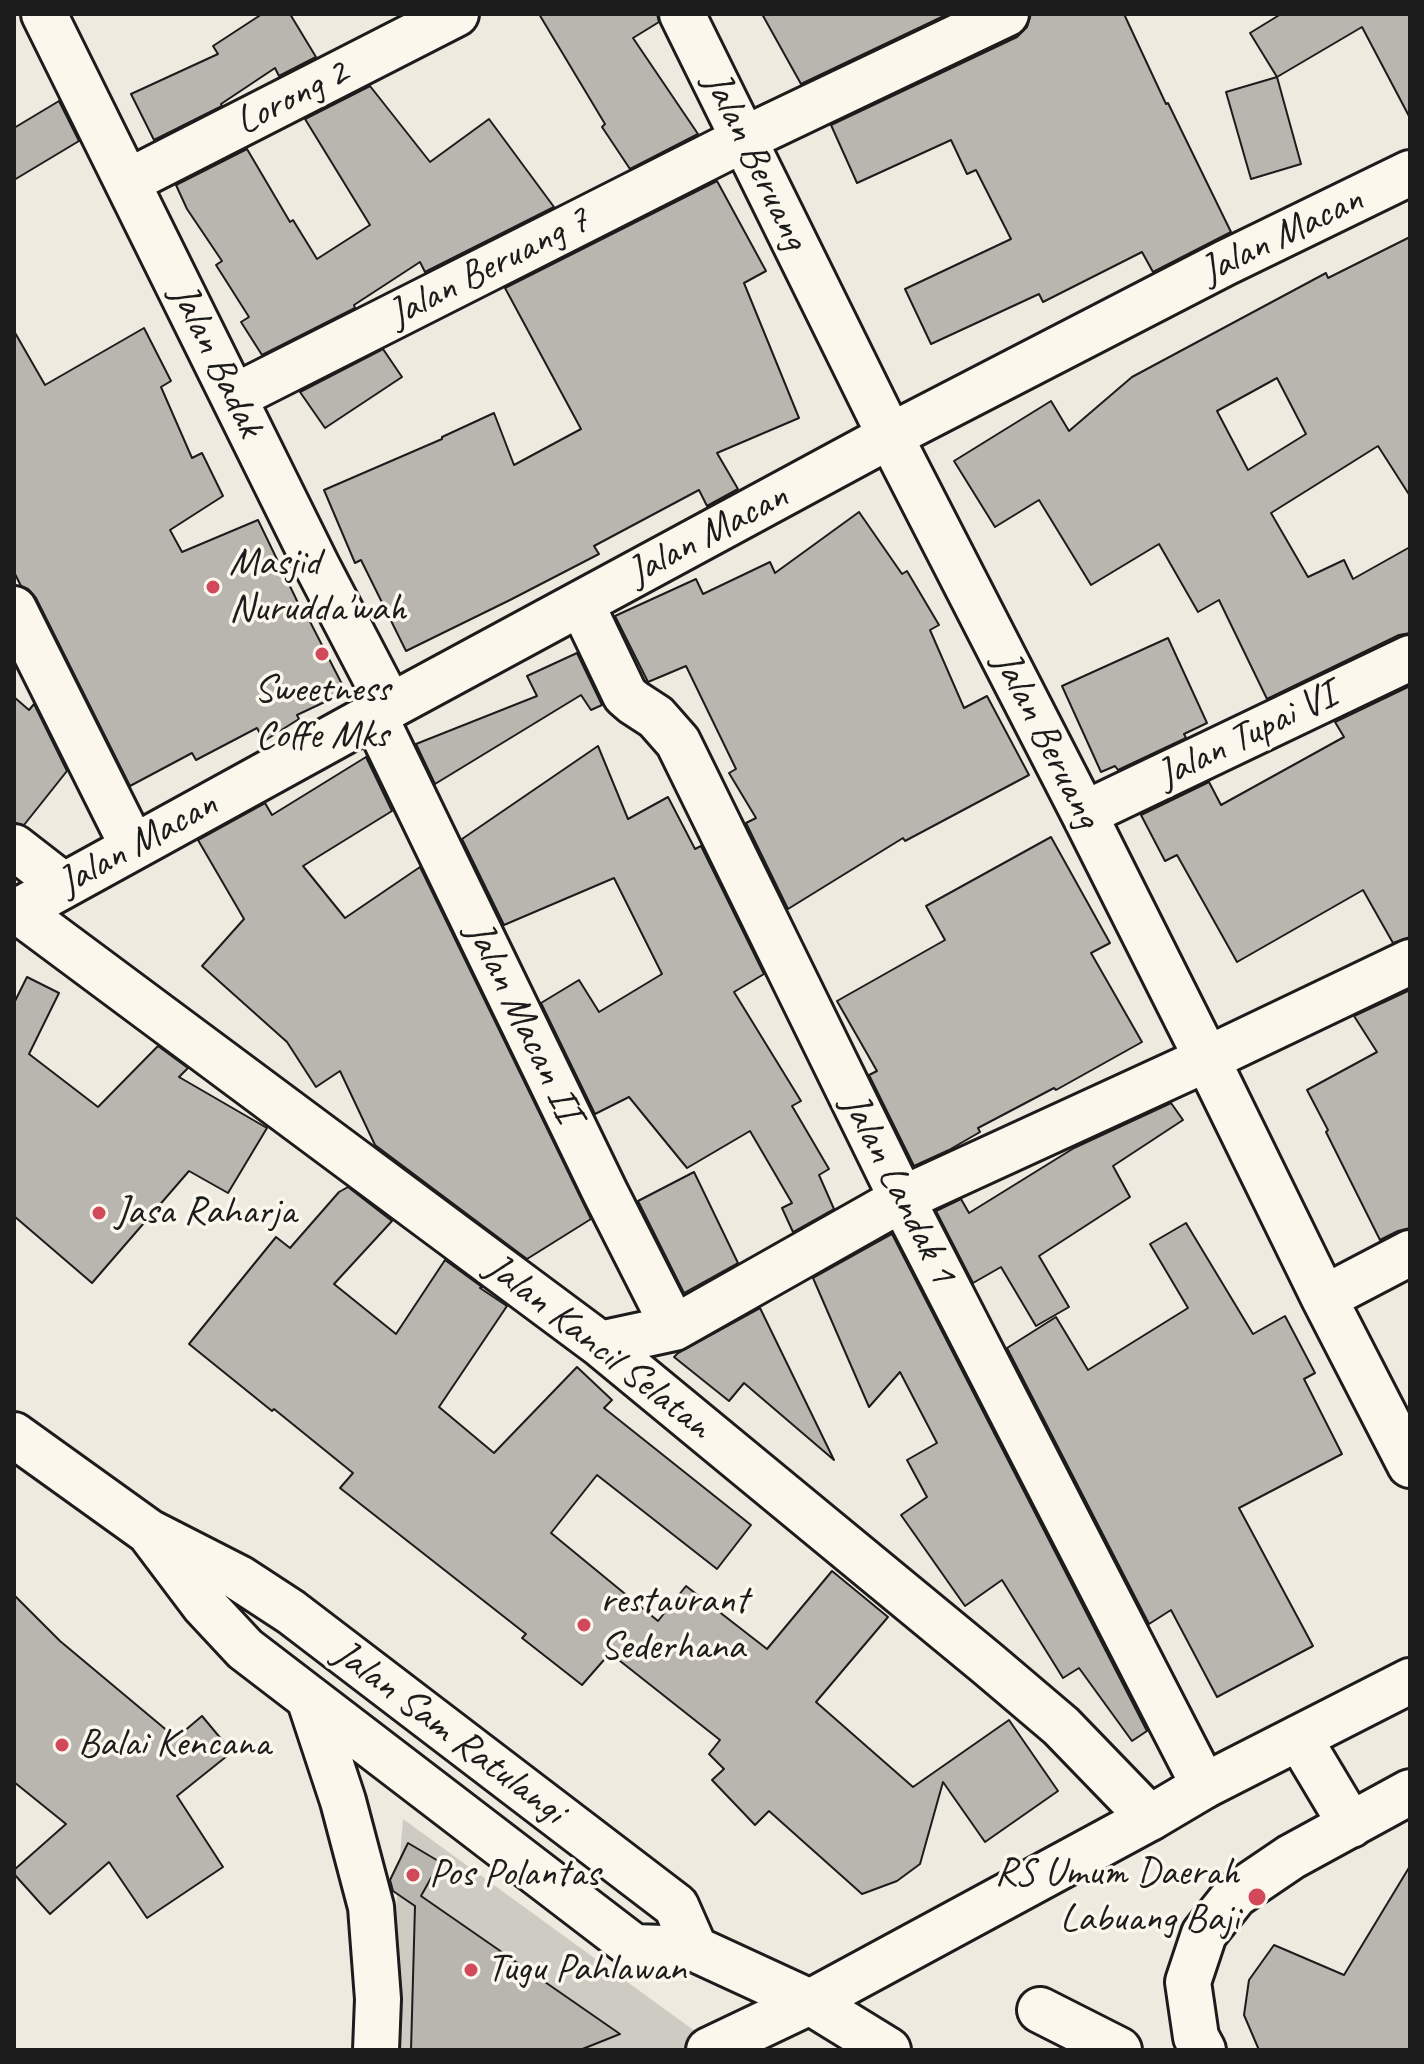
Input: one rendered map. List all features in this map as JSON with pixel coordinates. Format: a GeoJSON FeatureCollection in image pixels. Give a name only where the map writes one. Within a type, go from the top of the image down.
{"type":"FeatureCollection","features":[{"type":"Feature","properties":{"kind":"street","name":"Jalan Badak"},"geometry":{"type":"LineString","coordinates":[[44,14],[317,566],[382,710]]}},
{"type":"Feature","properties":{"kind":"street","name":"Lorong 2"},"geometry":{"type":"LineString","coordinates":[[127,182],[456,14]]}},
{"type":"Feature","properties":{"kind":"street","name":"Jalan Beruang"},"geometry":{"type":"LineString","coordinates":[[682,14],[890,436],[1084,814],[1410,1465]]}},
{"type":"Feature","properties":{"kind":"street","name":"Jalan Beruang 7"},"geometry":{"type":"LineString","coordinates":[[234,397],[744,139],[1006,14]]}},
{"type":"Feature","properties":{"kind":"street","name":"Jalan Macan"},"geometry":{"type":"LineString","coordinates":[[16,912],[890,436],[1225,263],[1405,188]]}},
{"type":"Feature","properties":{"kind":"street","name":"Jalan Landak 1"},"geometry":{"type":"LineString","coordinates":[[581,603],[625,695],[656,717],[678,742],[902,1199],[1204,1786]]}},
{"type":"Feature","properties":{"kind":"street"},"geometry":{"type":"LineString","coordinates":[[14,609],[133,847]]}},
{"type":"Feature","properties":{"kind":"street","name":"Jalan Tupai VI"},"geometry":{"type":"LineString","coordinates":[[1084,814],[1410,658]]}},
{"type":"Feature","properties":{"kind":"street","name":"Jalan Macan II"},"geometry":{"type":"LineString","coordinates":[[382,710],[605,1192],[674,1328]]}},
{"type":"Feature","properties":{"kind":"street"},"geometry":{"type":"LineString","coordinates":[[14,847],[63,885]]}},
{"type":"Feature","properties":{"kind":"street","name":"Jalan Kancil Selatan"},"geometry":{"type":"LineString","coordinates":[[16,912],[600,1344],[1061,1726],[1150,1818]]}},
{"type":"Feature","properties":{"kind":"street"},"geometry":{"type":"LineString","coordinates":[[600,1344],[674,1328],[902,1199],[1410,962]]}},
{"type":"Feature","properties":{"kind":"street"},"geometry":{"type":"LineString","coordinates":[[1324,1298],[1410,1253]]}},
{"type":"Feature","properties":{"kind":"street","name":"Jalan Sam Ratulangi"},"geometry":{"type":"LineString","coordinates":[[14,1435],[149,1532],[239,1578],[303,1621],[676,1906],[695,1949],[634,1947],[245,1649],[204,1605],[149,1532]]}},
{"type":"Feature","properties":{"kind":"street"},"geometry":{"type":"LineString","coordinates":[[709,2050],[810,2002],[1204,1786],[1410,1681]]}},
{"type":"Feature","properties":{"kind":"street"},"geometry":{"type":"LineString","coordinates":[[309,1698],[343,1801],[371,1907],[378,1999],[376,2050]]}},
{"type":"Feature","properties":{"kind":"street"},"geometry":{"type":"LineString","coordinates":[[1299,1738],[1351,1825]]}},
{"type":"Feature","properties":{"kind":"street"},"geometry":{"type":"LineString","coordinates":[[1203,2050],[1196,2037],[1188,1982],[1204,1934],[1235,1895],[1291,1857],[1410,1792]]}},
{"type":"Feature","properties":{"kind":"street"},"geometry":{"type":"LineString","coordinates":[[695,1949],[810,2002],[888,2050]]}},
{"type":"Feature","properties":{"kind":"street"},"geometry":{"type":"LineString","coordinates":[[1040,2010],[1119,2050]]}},
{"type":"Feature","properties":{"kind":"shaded area"},"geometry":{"type":"Polygon","coordinates":[[[403,1819],[721,2050],[385,2050],[403,1819]]]}},
{"type":"Feature","properties":{"kind":"building"},"geometry":{"type":"Polygon","coordinates":[[[262,14],[290,14],[316,57],[279,76],[275,68],[222,106],[154,140],[131,94],[218,54],[213,46],[262,14]]]}},
{"type":"Feature","properties":{"kind":"building"},"geometry":{"type":"Polygon","coordinates":[[[539,14],[657,14],[659,22],[633,38],[698,134],[630,169],[602,127],[605,124],[539,14]]]}},
{"type":"Feature","properties":{"kind":"building"},"geometry":{"type":"Polygon","coordinates":[[[762,14],[948,14],[801,84],[762,14]]]}},
{"type":"Feature","properties":{"kind":"building"},"geometry":{"type":"Polygon","coordinates":[[[1031,14],[1124,14],[1231,232],[1153,272],[1142,252],[1043,302],[1039,294],[931,344],[905,289],[1011,239],[976,170],[967,174],[951,140],[857,183],[831,125],[1017,37],[1027,27],[1031,14]]]}},
{"type":"Feature","properties":{"kind":"building"},"geometry":{"type":"Polygon","coordinates":[[[1281,14],[1410,14],[1410,118],[1362,27],[1277,77],[1250,33],[1281,14]]]}},
{"type":"Feature","properties":{"kind":"building"},"geometry":{"type":"Polygon","coordinates":[[[1277,77],[1301,164],[1251,179],[1226,92],[1277,77]]]}},
{"type":"Feature","properties":{"kind":"building"},"geometry":{"type":"Polygon","coordinates":[[[370,86],[430,162],[489,119],[554,207],[425,272],[420,262],[354,305],[355,308],[262,355],[241,322],[249,317],[216,265],[222,261],[187,209],[176,185],[247,149],[290,222],[293,220],[317,259],[370,225],[305,119],[370,86]]]}},
{"type":"Feature","properties":{"kind":"building"},"geometry":{"type":"Polygon","coordinates":[[[59,101],[79,141],[14,180],[14,128],[59,101]]]}},
{"type":"Feature","properties":{"kind":"building"},"geometry":{"type":"Polygon","coordinates":[[[717,181],[766,271],[744,283],[799,418],[717,453],[738,489],[707,506],[699,490],[594,546],[599,554],[406,651],[361,560],[355,563],[324,490],[494,413],[514,465],[581,429],[505,288],[717,181]]]}},
{"type":"Feature","properties":{"kind":"building"},"geometry":{"type":"Polygon","coordinates":[[[1410,237],[1410,496],[1378,446],[1271,513],[1308,577],[1344,560],[1353,579],[1410,547],[1410,633],[1399,635],[1267,699],[1219,600],[1198,612],[1159,544],[1091,585],[1039,500],[995,527],[954,461],[1051,401],[1069,431],[1132,377],[1326,273],[1328,278],[1410,237]],[[1277,378],[1217,411],[1248,470],[1306,434],[1277,378]]]}},
{"type":"Feature","properties":{"kind":"building"},"geometry":{"type":"Polygon","coordinates":[[[144,328],[171,381],[161,387],[192,458],[202,453],[223,496],[170,530],[182,552],[258,520],[346,692],[297,715],[299,719],[264,741],[257,728],[196,760],[192,753],[130,786],[36,598],[21,586],[14,572],[14,331],[45,385],[144,328]]]}},
{"type":"Feature","properties":{"kind":"building"},"geometry":{"type":"Polygon","coordinates":[[[383,349],[402,377],[325,428],[300,392],[383,349]]]}},
{"type":"Feature","properties":{"kind":"building"},"geometry":{"type":"Polygon","coordinates":[[[859,512],[902,574],[907,571],[939,625],[930,630],[964,708],[987,696],[1029,775],[905,841],[903,838],[788,909],[746,823],[756,818],[729,773],[736,769],[686,666],[648,682],[615,616],[696,579],[703,594],[770,562],[775,573],[859,512]]]}},
{"type":"Feature","properties":{"kind":"building"},"geometry":{"type":"Polygon","coordinates":[[[1168,638],[1207,723],[1184,734],[1186,738],[1118,770],[1115,766],[1101,772],[1062,686],[1168,638]]]}},
{"type":"Feature","properties":{"kind":"building"},"geometry":{"type":"Polygon","coordinates":[[[577,653],[602,705],[591,710],[581,695],[435,784],[416,744],[537,696],[527,676],[577,653]]]}},
{"type":"Feature","properties":{"kind":"building"},"geometry":{"type":"Polygon","coordinates":[[[1410,686],[1410,937],[1393,943],[1363,890],[1237,962],[1177,855],[1165,861],[1141,815],[1209,782],[1221,805],[1344,737],[1335,722],[1410,686]]]}},
{"type":"Feature","properties":{"kind":"building"},"geometry":{"type":"Polygon","coordinates":[[[14,697],[29,710],[34,704],[67,771],[24,825],[14,823],[14,697]]]}},
{"type":"Feature","properties":{"kind":"building"},"geometry":{"type":"Polygon","coordinates":[[[598,746],[628,819],[668,797],[695,849],[701,846],[764,974],[734,992],[801,1101],[792,1106],[829,1169],[819,1175],[834,1209],[793,1232],[782,1208],[792,1203],[750,1131],[687,1168],[629,1097],[595,1114],[541,1003],[579,980],[599,1012],[662,974],[614,878],[504,925],[462,839],[598,746]]]}},
{"type":"Feature","properties":{"kind":"building"},"geometry":{"type":"Polygon","coordinates":[[[366,757],[392,811],[303,866],[345,918],[420,867],[591,1219],[527,1259],[375,1145],[340,1071],[316,1087],[287,1042],[202,966],[244,919],[198,840],[265,803],[272,815],[366,757]]]}},
{"type":"Feature","properties":{"kind":"building"},"geometry":{"type":"Polygon","coordinates":[[[1051,837],[1110,943],[1091,953],[1142,1042],[1056,1090],[1054,1088],[978,1128],[980,1132],[914,1166],[869,1075],[877,1071],[837,1001],[945,940],[926,906],[1051,837]]]}},
{"type":"Feature","properties":{"kind":"building"},"geometry":{"type":"Polygon","coordinates":[[[27,977],[59,993],[29,1054],[98,1107],[158,1046],[188,1068],[179,1077],[267,1128],[228,1193],[189,1171],[92,1283],[14,1216],[14,1003],[27,977]]]}},
{"type":"Feature","properties":{"kind":"building"},"geometry":{"type":"Polygon","coordinates":[[[1410,990],[1410,1228],[1380,1240],[1307,1090],[1377,1052],[1354,1016],[1410,990]]]}},
{"type":"Feature","properties":{"kind":"building"},"geometry":{"type":"Polygon","coordinates":[[[1171,1103],[1183,1120],[1113,1166],[1130,1197],[1039,1256],[1069,1307],[1036,1326],[1001,1267],[973,1283],[936,1211],[961,1199],[969,1213],[1074,1148],[1171,1103]]]}},
{"type":"Feature","properties":{"kind":"building"},"geometry":{"type":"Polygon","coordinates":[[[694,1172],[738,1263],[684,1293],[638,1201],[694,1172]]]}},
{"type":"Feature","properties":{"kind":"building"},"geometry":{"type":"Polygon","coordinates":[[[348,1187],[392,1221],[334,1284],[396,1334],[445,1260],[507,1306],[439,1407],[494,1453],[577,1367],[612,1400],[604,1408],[751,1525],[717,1569],[597,1475],[551,1533],[658,1621],[686,1586],[767,1649],[832,1571],[888,1617],[816,1702],[913,1787],[1009,1720],[1058,1791],[985,1842],[943,1782],[920,1864],[897,1881],[862,1894],[769,1811],[755,1825],[712,1780],[724,1769],[709,1754],[720,1740],[610,1653],[582,1685],[522,1638],[526,1634],[340,1488],[353,1473],[189,1344],[276,1237],[290,1248],[339,1192],[348,1187]]]}},
{"type":"Feature","properties":{"kind":"building"},"geometry":{"type":"Polygon","coordinates":[[[1186,1223],[1253,1334],[1285,1316],[1315,1373],[1304,1379],[1342,1454],[1239,1508],[1313,1646],[1217,1697],[1171,1610],[1149,1624],[1007,1348],[1056,1317],[1088,1370],[1188,1308],[1150,1244],[1186,1223]]]}},
{"type":"Feature","properties":{"kind":"building"},"geometry":{"type":"Polygon","coordinates":[[[892,1234],[1147,1731],[1132,1741],[1079,1668],[1063,1678],[1002,1580],[965,1606],[901,1515],[927,1497],[907,1460],[937,1443],[900,1372],[869,1407],[813,1278],[892,1234]]]}},
{"type":"Feature","properties":{"kind":"building"},"geometry":{"type":"Polygon","coordinates":[[[760,1308],[834,1460],[744,1383],[729,1401],[674,1357],[760,1308]]]}},
{"type":"Feature","properties":{"kind":"building"},"geometry":{"type":"Polygon","coordinates":[[[14,1595],[60,1641],[176,1738],[202,1716],[232,1752],[177,1796],[223,1867],[147,1918],[109,1862],[50,1914],[14,1874],[14,1870],[66,1824],[14,1782],[14,1595]]]}},
{"type":"Feature","properties":{"kind":"building","name":"Tugu Pahlawan"},"geometry":{"type":"Polygon","coordinates":[[[408,1843],[440,1862],[421,1896],[620,2034],[580,2050],[411,2050],[415,1906],[393,1891],[390,1880],[408,1843]]]}},
{"type":"Feature","properties":{"kind":"building"},"geometry":{"type":"Polygon","coordinates":[[[1410,1866],[1410,2050],[1259,2050],[1244,2015],[1249,1980],[1274,1945],[1344,1975],[1410,1866]]]}},
{"type":"Feature","properties":{"kind":"place","name":"Masjid Nurudda'wah"},"geometry":{"type":"Point","coordinates":[213,587]}},
{"type":"Feature","properties":{"kind":"place","name":"Sweetness Coffe Mks"},"geometry":{"type":"Point","coordinates":[322,654]}},
{"type":"Feature","properties":{"kind":"place","name":"Jasa Raharja"},"geometry":{"type":"Point","coordinates":[99,1213]}},
{"type":"Feature","properties":{"kind":"place","name":"restaurant Sederhana"},"geometry":{"type":"Point","coordinates":[584,1625]}},
{"type":"Feature","properties":{"kind":"place","name":"Balai Kencana"},"geometry":{"type":"Point","coordinates":[62,1745]}},
{"type":"Feature","properties":{"kind":"place","name":"Pos Polantas"},"geometry":{"type":"Point","coordinates":[413,1875]}},
{"type":"Feature","properties":{"kind":"place","name":"RS Umum Daerah Labuang Baji"},"geometry":{"type":"Point","coordinates":[1257,1897]}},
{"type":"Feature","properties":{"kind":"place","name":"Tugu Pahlawan"},"geometry":{"type":"Point","coordinates":[471,1970]}}]}
